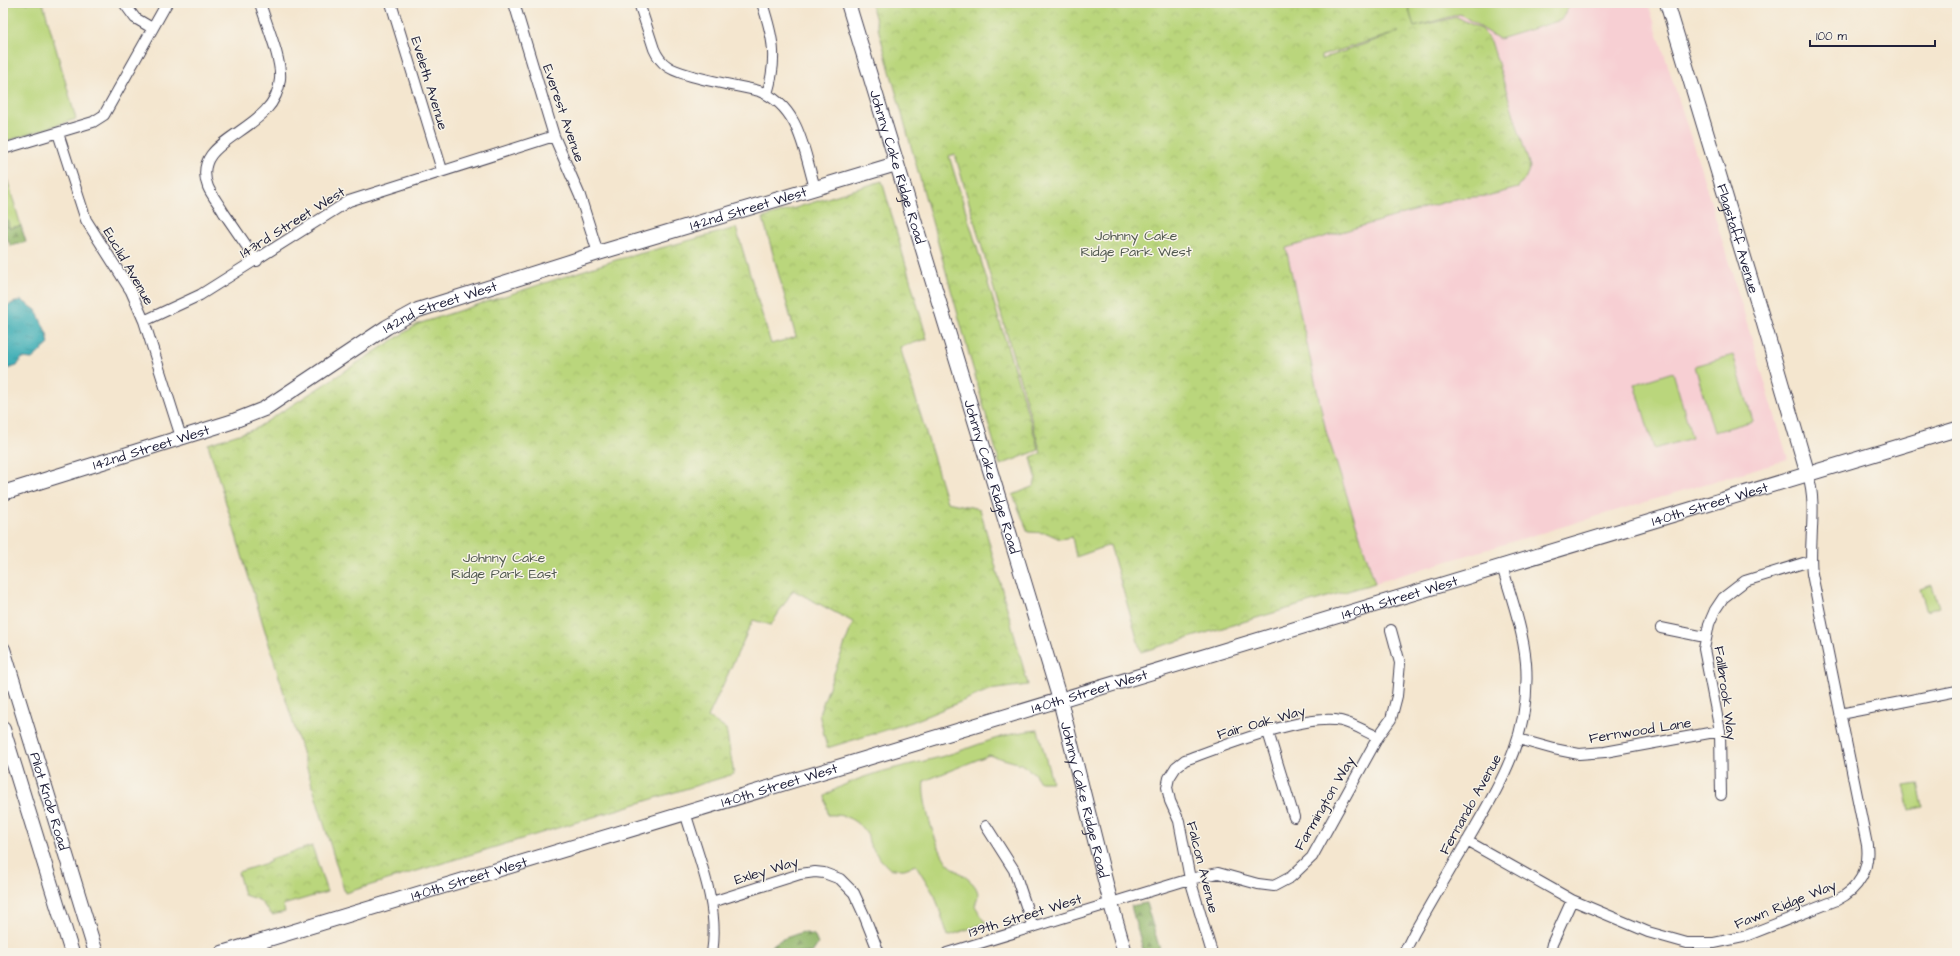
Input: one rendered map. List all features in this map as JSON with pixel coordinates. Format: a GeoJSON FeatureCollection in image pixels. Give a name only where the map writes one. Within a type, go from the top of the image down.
{"type":"FeatureCollection","features":[{"type":"Feature","properties":{"kind":"street"},"geometry":{"type":"LineString","coordinates":[[124,3],[135,18],[152,28]]}},
{"type":"Feature","properties":{"kind":"street"},"geometry":{"type":"LineString","coordinates":[[3,149],[93,122],[104,115],[167,3]]}},
{"type":"Feature","properties":{"kind":"street"},"geometry":{"type":"LineString","coordinates":[[257,260],[210,192],[205,178],[205,170],[212,152],[264,114],[273,103],[279,90],[281,72],[260,3]]}},
{"type":"Feature","properties":{"kind":"street","name":"Eveleth Avenue"},"geometry":{"type":"LineString","coordinates":[[391,3],[442,170]]}},
{"type":"Feature","properties":{"kind":"street","name":"Everest Avenue"},"geometry":{"type":"LineString","coordinates":[[514,3],[554,136],[580,196],[598,253]]}},
{"type":"Feature","properties":{"kind":"street"},"geometry":{"type":"LineString","coordinates":[[639,3],[654,49],[657,56],[666,66],[682,73],[767,94],[783,106],[794,121],[816,188]]}},
{"type":"Feature","properties":{"kind":"street"},"geometry":{"type":"LineString","coordinates":[[762,3],[771,30],[775,52],[772,75],[767,94]]}},
{"type":"Feature","properties":{"kind":"street","name":"Johnny Cake Ridge Road"},"geometry":{"type":"LineString","coordinates":[[848,3],[1060,700],[1111,904],[1125,953]]}},
{"type":"Feature","properties":{"kind":"street","name":"Flagstaff Avenue"},"geometry":{"type":"LineString","coordinates":[[1667,3],[1808,475]]}},
{"type":"Feature","properties":{"kind":"street","name":"Euclid Avenue"},"geometry":{"type":"LineString","coordinates":[[58,133],[86,220],[131,291],[144,321],[181,437]]}},
{"type":"Feature","properties":{"kind":"street","name":"143rd Street West"},"geometry":{"type":"LineString","coordinates":[[144,321],[200,295],[349,201],[442,170],[554,136]]}},
{"type":"Feature","properties":{"kind":"street","name":"142nd Street West"},"geometry":{"type":"LineString","coordinates":[[3,493],[181,437],[264,409],[387,327],[418,310],[598,253],[896,164]]}},
{"type":"Feature","properties":{"kind":"street","name":"140th Street West"},"geometry":{"type":"LineString","coordinates":[[222,953],[1957,429]]}},
{"type":"Feature","properties":{"kind":"street","name":"Fawn Ridge Way"},"geometry":{"type":"LineString","coordinates":[[1467,841],[1572,900],[1660,936],[1686,942],[1701,943],[1743,937],[1844,896],[1857,885],[1865,870],[1868,853],[1810,561],[1813,496],[1808,475]]}},
{"type":"Feature","properties":{"kind":"street","name":"Fallbrook Way"},"geometry":{"type":"LineString","coordinates":[[1721,795],[1720,731],[1706,664],[1706,636],[1715,610],[1733,590],[1745,581],[1810,561]]}},
{"type":"Feature","properties":{"kind":"street","name":"Fernando Avenue"},"geometry":{"type":"LineString","coordinates":[[1404,953],[1503,778],[1518,739],[1525,708],[1526,662],[1521,632],[1502,566]]}},
{"type":"Feature","properties":{"kind":"street"},"geometry":{"type":"LineString","coordinates":[[1661,628],[1706,636]]}},
{"type":"Feature","properties":{"kind":"street","name":"Farmington Way"},"geometry":{"type":"LineString","coordinates":[[1111,904],[1190,879],[1218,873],[1258,884],[1274,886],[1291,877],[1312,857],[1378,737],[1391,719],[1397,696],[1400,663],[1391,630]]}},
{"type":"Feature","properties":{"kind":"street","name":"Pilot Knob Road"},"geometry":{"type":"LineString","coordinates":[[3,650],[96,953]]}},
{"type":"Feature","properties":{"kind":"street"},"geometry":{"type":"LineString","coordinates":[[1840,714],[1957,691]]}},
{"type":"Feature","properties":{"kind":"street","name":"Fair Oak Way"},"geometry":{"type":"LineString","coordinates":[[1167,787],[1169,778],[1176,767],[1185,760],[1268,732],[1324,719],[1342,721],[1378,737]]}},
{"type":"Feature","properties":{"kind":"street","name":"Pilot Knob Road"},"geometry":{"type":"LineString","coordinates":[[3,729],[72,953]]}},
{"type":"Feature","properties":{"kind":"street","name":"Fernwood Lane"},"geometry":{"type":"LineString","coordinates":[[1518,739],[1579,754],[1605,752],[1720,731]]}},
{"type":"Feature","properties":{"kind":"street"},"geometry":{"type":"LineString","coordinates":[[1268,732],[1294,816]]}},
{"type":"Feature","properties":{"kind":"street","name":"Falcon Avenue"},"geometry":{"type":"LineString","coordinates":[[1167,787],[1180,829],[1190,879],[1212,953]]}},
{"type":"Feature","properties":{"kind":"street"},"geometry":{"type":"LineString","coordinates":[[685,812],[712,902],[714,931],[712,953]]}},
{"type":"Feature","properties":{"kind":"street"},"geometry":{"type":"LineString","coordinates":[[986,826],[1014,870],[1033,927]]}},
{"type":"Feature","properties":{"kind":"street","name":"Exley Way"},"geometry":{"type":"LineString","coordinates":[[712,902],[800,874],[815,872],[828,874],[840,879],[854,893],[879,953]]}},
{"type":"Feature","properties":{"kind":"street"},"geometry":{"type":"LineString","coordinates":[[1550,953],[1552,944],[1572,900]]}},
{"type":"Feature","properties":{"kind":"street","name":"139th Street West"},"geometry":{"type":"LineString","coordinates":[[947,953],[1111,904]]}},
{"type":"Feature","properties":{"kind":"shaded area"},"geometry":{"type":"Polygon","coordinates":[[[1407,3],[1648,3],[1698,160],[1788,459],[1375,583],[1326,431],[1286,248],[1459,198],[1487,196],[1457,17],[1414,27],[1407,3]]]}},
{"type":"Feature","properties":{"kind":"green space"},"geometry":{"type":"Polygon","coordinates":[[[3,3],[43,3],[76,119],[3,142],[3,3]]]}},
{"type":"Feature","properties":{"kind":"green space","name":"Johnny Cake Ridge Park West"},"geometry":{"type":"Polygon","coordinates":[[[871,3],[1407,3],[1414,27],[1457,17],[1481,29],[1491,41],[1530,167],[1525,179],[1518,188],[1487,196],[1459,198],[1286,248],[1326,431],[1375,583],[1141,652],[1110,545],[1076,557],[1072,537],[1060,539],[1047,533],[1028,532],[1013,495],[1034,486],[1036,477],[1031,457],[1041,453],[955,154],[949,156],[1039,450],[1000,465],[871,3]],[[1399,32],[1321,56],[1322,59],[1399,32]]]}},
{"type":"Feature","properties":{"kind":"green space"},"geometry":{"type":"Polygon","coordinates":[[[1407,3],[1571,3],[1561,20],[1499,39],[1460,14],[1414,27],[1407,3]]]}},
{"type":"Feature","properties":{"kind":"green space"},"geometry":{"type":"Polygon","coordinates":[[[3,165],[21,226],[9,228],[8,221],[3,222],[3,165]]]}},
{"type":"Feature","properties":{"kind":"green space","name":"Johnny Cake Ridge Park East"},"geometry":{"type":"Polygon","coordinates":[[[882,181],[927,339],[900,347],[947,502],[980,509],[1028,685],[989,690],[912,722],[827,748],[819,714],[853,622],[793,590],[771,625],[753,620],[708,717],[726,729],[734,774],[345,893],[208,444],[255,429],[418,324],[616,260],[736,228],[771,344],[796,337],[763,218],[882,181]]]}},
{"type":"Feature","properties":{"kind":"green space"},"geometry":{"type":"Polygon","coordinates":[[[8,220],[9,228],[21,226],[26,242],[11,246],[6,237],[3,237],[3,222],[8,220]]]}},
{"type":"Feature","properties":{"kind":"green space"},"geometry":{"type":"Polygon","coordinates":[[[1733,355],[1753,421],[1714,432],[1695,366],[1733,355]]]}},
{"type":"Feature","properties":{"kind":"green space"},"geometry":{"type":"Polygon","coordinates":[[[1673,372],[1692,438],[1654,449],[1635,384],[1673,372]]]}},
{"type":"Feature","properties":{"kind":"green space"},"geometry":{"type":"Polygon","coordinates":[[[1932,585],[1939,607],[1927,611],[1920,589],[1932,585]]]}},
{"type":"Feature","properties":{"kind":"green space"},"geometry":{"type":"Polygon","coordinates":[[[1038,730],[1052,782],[1040,782],[1034,773],[1021,764],[989,755],[924,781],[927,810],[933,833],[942,854],[946,861],[954,869],[973,884],[978,894],[975,906],[986,923],[948,936],[935,896],[916,865],[904,869],[890,869],[870,845],[867,834],[858,824],[849,818],[839,815],[828,815],[825,796],[837,788],[851,782],[866,776],[944,756],[1002,737],[1026,731],[1038,730]]]}},
{"type":"Feature","properties":{"kind":"green space"},"geometry":{"type":"Polygon","coordinates":[[[1918,783],[1923,807],[1910,810],[1904,785],[1918,783]]]}},
{"type":"Feature","properties":{"kind":"green space"},"geometry":{"type":"Polygon","coordinates":[[[312,846],[327,892],[283,905],[285,912],[272,915],[259,900],[244,895],[238,872],[270,862],[270,859],[312,846]]]}},
{"type":"Feature","properties":{"kind":"green space"},"geometry":{"type":"Polygon","coordinates":[[[1146,903],[1161,953],[1144,953],[1131,906],[1146,903]]]}},
{"type":"Feature","properties":{"kind":"green space"},"geometry":{"type":"Polygon","coordinates":[[[802,932],[814,935],[818,944],[812,953],[766,953],[769,948],[777,942],[802,932]]]}},
{"type":"Feature","properties":{"kind":"water"},"geometry":{"type":"Polygon","coordinates":[[[21,300],[36,310],[47,334],[49,344],[32,359],[22,358],[17,366],[3,370],[3,307],[21,300]]]}}]}
